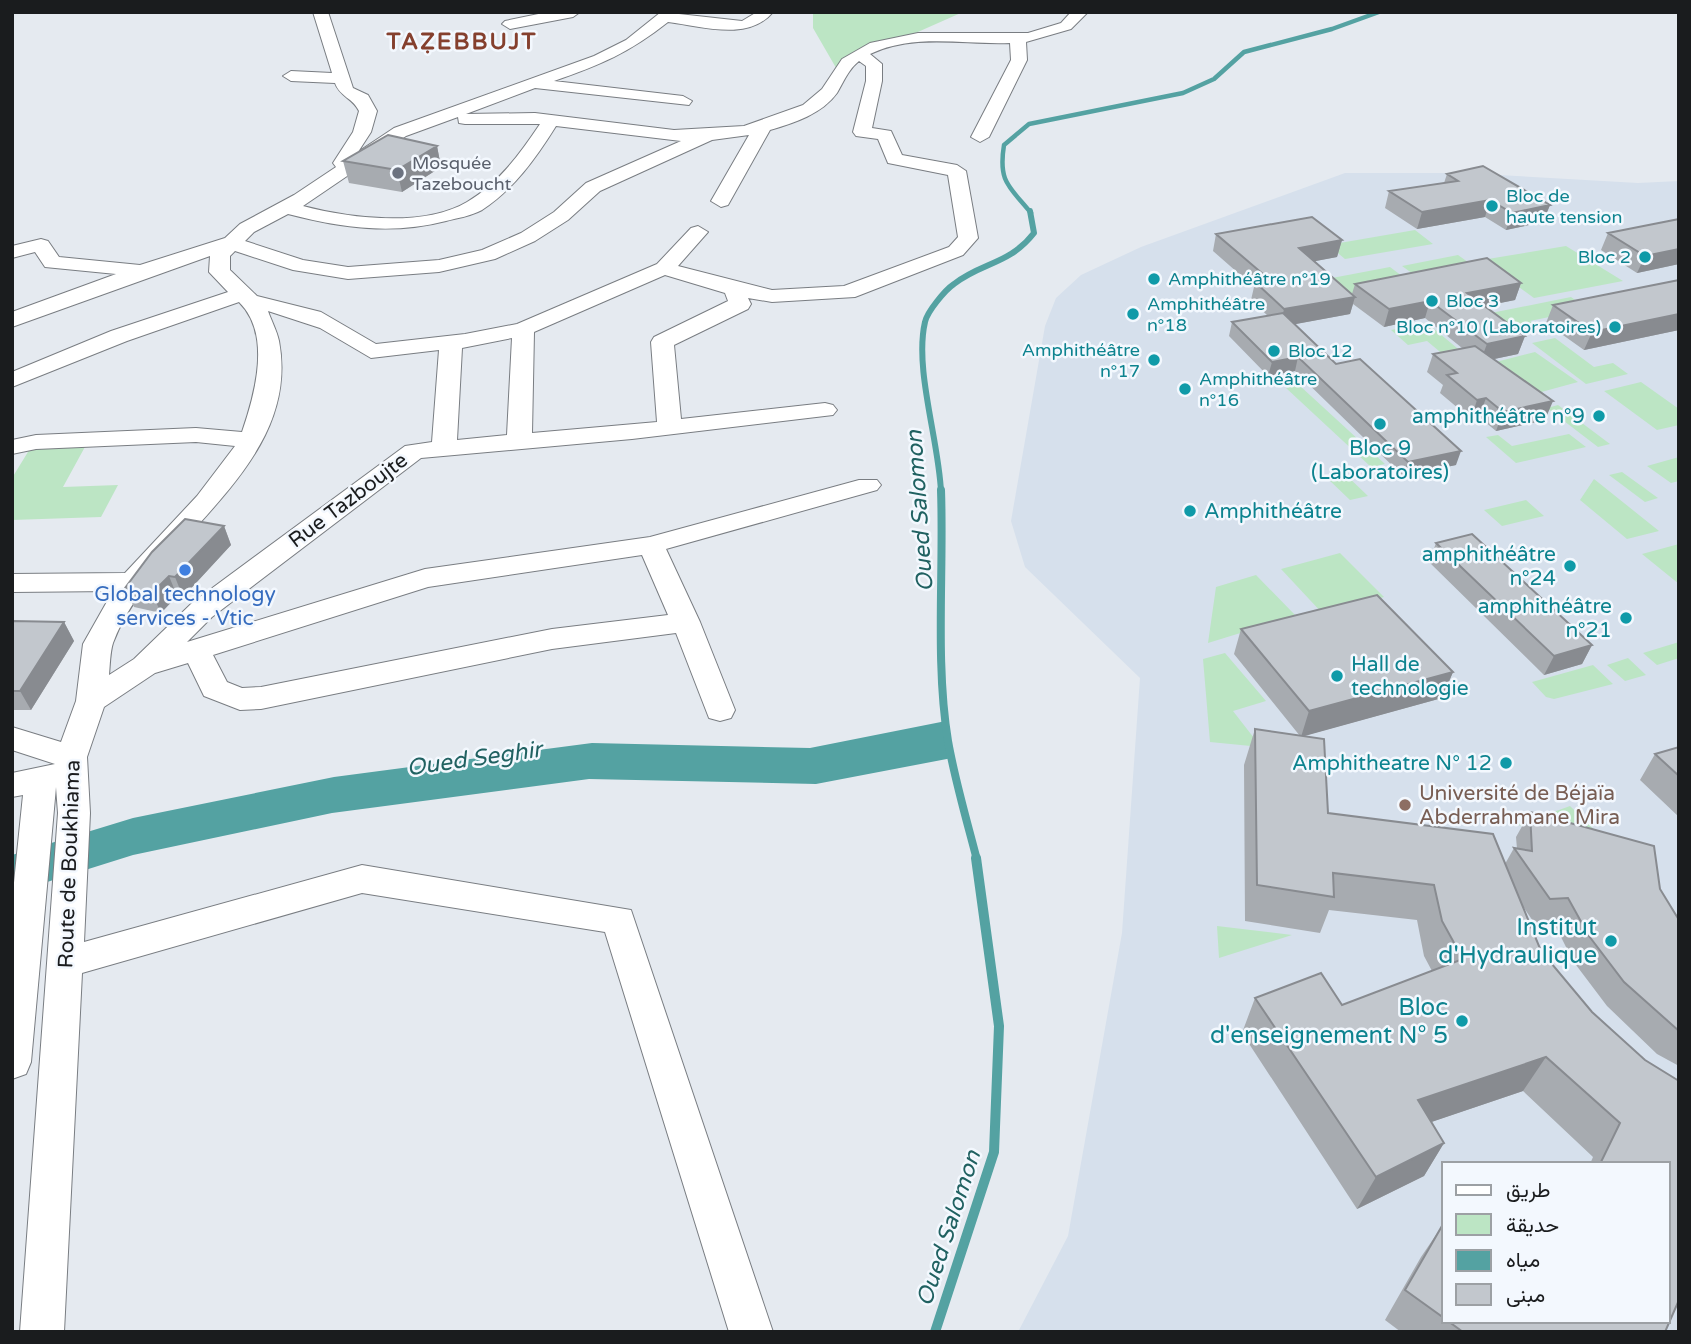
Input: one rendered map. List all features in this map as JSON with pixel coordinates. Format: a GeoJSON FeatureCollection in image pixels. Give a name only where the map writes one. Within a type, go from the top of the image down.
{"type":"FeatureCollection","features":[{"type":"Feature","properties":{"kind":"street"},"geometry":{"type":"LineString","coordinates":[[320,12],[346,91],[362,99],[368,111],[362,132],[332,178]]}},
{"type":"Feature","properties":{"kind":"street"},"geometry":{"type":"LineString","coordinates":[[510,24],[573,12]]}},
{"type":"Feature","properties":{"kind":"street"},"geometry":{"type":"LineString","coordinates":[[12,320],[146,270],[231,243],[247,228],[332,178],[400,132],[537,84],[632,43],[668,14],[742,26],[754,23],[765,12]]}},
{"type":"Feature","properties":{"kind":"street"},"geometry":{"type":"LineString","coordinates":[[400,132],[479,117],[551,121],[670,136],[709,135],[787,119],[826,95],[841,69],[859,54],[880,44],[923,37],[1017,37],[1044,34],[1067,26],[1081,12]]}},
{"type":"Feature","properties":{"kind":"street"},"geometry":{"type":"LineString","coordinates":[[980,137],[1019,60],[1017,37]]}},
{"type":"Feature","properties":{"kind":"street"},"geometry":{"type":"LineString","coordinates":[[664,268],[737,296],[846,292],[956,251],[968,238],[957,171],[894,159],[885,135],[862,132],[874,81],[874,64],[859,54]]}},
{"type":"Feature","properties":{"kind":"street"},"geometry":{"type":"LineString","coordinates":[[291,76],[319,79],[343,77]]}},
{"type":"Feature","properties":{"kind":"street"},"geometry":{"type":"LineString","coordinates":[[537,84],[683,101]]}},
{"type":"Feature","properties":{"kind":"street"},"geometry":{"type":"LineString","coordinates":[[285,207],[338,222],[373,226],[429,221],[472,208],[506,182],[531,152],[551,121]]}},
{"type":"Feature","properties":{"kind":"street"},"geometry":{"type":"LineString","coordinates":[[721,201],[763,125]]}},
{"type":"Feature","properties":{"kind":"street"},"geometry":{"type":"LineString","coordinates":[[231,243],[300,266],[348,273],[439,266],[488,255],[528,237],[561,216],[593,187],[709,135]]}},
{"type":"Feature","properties":{"kind":"street"},"geometry":{"type":"LineString","coordinates":[[12,380],[120,336],[245,297],[306,312],[340,327],[371,351],[451,343],[523,329],[664,268],[698,232]]}},
{"type":"Feature","properties":{"kind":"street","name":"Route de Boukhiama"},"geometry":{"type":"LineString","coordinates":[[42,1332],[66,948],[72,783],[91,701],[98,644],[132,583],[206,502],[252,440],[268,390],[268,341],[255,306],[219,272],[220,255],[231,243]]}},
{"type":"Feature","properties":{"kind":"street"},"geometry":{"type":"LineString","coordinates":[[12,253],[41,245],[52,263],[146,270]]}},
{"type":"Feature","properties":{"kind":"street"},"geometry":{"type":"LineString","coordinates":[[670,428],[662,342],[737,296]]}},
{"type":"Feature","properties":{"kind":"street"},"geometry":{"type":"LineString","coordinates":[[519,442],[523,329]]}},
{"type":"Feature","properties":{"kind":"street"},"geometry":{"type":"LineString","coordinates":[[444,448],[451,343]]}},
{"type":"Feature","properties":{"kind":"street","name":"Rue Tazboujte"},"geometry":{"type":"LineString","coordinates":[[91,701],[144,666],[202,610],[414,451],[670,428],[825,410]]}},
{"type":"Feature","properties":{"kind":"street"},"geometry":{"type":"LineString","coordinates":[[12,447],[36,442],[196,435],[252,440]]}},
{"type":"Feature","properties":{"kind":"street"},"geometry":{"type":"LineString","coordinates":[[144,666],[425,578],[651,545],[868,485]]}},
{"type":"Feature","properties":{"kind":"street"},"geometry":{"type":"LineString","coordinates":[[651,545],[686,622],[720,710]]}},
{"type":"Feature","properties":{"kind":"street"},"geometry":{"type":"LineString","coordinates":[[12,583],[132,583]]}},
{"type":"Feature","properties":{"kind":"street"},"geometry":{"type":"LineString","coordinates":[[196,649],[215,689],[240,699],[261,698],[552,639],[686,622]]}},
{"type":"Feature","properties":{"kind":"street"},"geometry":{"type":"LineString","coordinates":[[12,738],[72,783]]}},
{"type":"Feature","properties":{"kind":"street"},"geometry":{"type":"LineString","coordinates":[[28,797],[72,783]]}},
{"type":"Feature","properties":{"kind":"street","name":"Route de Boukhiama"},"geometry":{"type":"LineString","coordinates":[[12,1062],[28,797]]}},
{"type":"Feature","properties":{"kind":"street"},"geometry":{"type":"LineString","coordinates":[[66,948],[362,879],[619,920],[751,1332]]}},
{"type":"Feature","properties":{"kind":"shaded area","name":"Université de Béjaïa Abderrahmane Mira"},"geometry":{"type":"Polygon","coordinates":[[[1345,173],[1463,173],[1638,183],[1679,181],[1679,1332],[1018,1332],[1068,1236],[1122,933],[1140,678],[1025,567],[1011,521],[1045,326],[1056,298],[1081,275],[1141,247],[1345,173]]]}},
{"type":"Feature","properties":{"kind":"green space"},"geometry":{"type":"Polygon","coordinates":[[[813,12],[963,12],[902,39],[880,44],[839,73],[813,28],[813,12]]]}},
{"type":"Feature","properties":{"kind":"green space"},"geometry":{"type":"Polygon","coordinates":[[[1415,230],[1433,244],[1345,259],[1328,245],[1415,230]]]}},
{"type":"Feature","properties":{"kind":"green space"},"geometry":{"type":"Polygon","coordinates":[[[1566,246],[1623,281],[1534,298],[1482,260],[1566,246]]]}},
{"type":"Feature","properties":{"kind":"green space"},"geometry":{"type":"Polygon","coordinates":[[[1458,255],[1479,270],[1423,281],[1402,266],[1458,255]]]}},
{"type":"Feature","properties":{"kind":"green space"},"geometry":{"type":"Polygon","coordinates":[[[1390,267],[1410,282],[1351,294],[1332,278],[1390,267]]]}},
{"type":"Feature","properties":{"kind":"green space"},"geometry":{"type":"Polygon","coordinates":[[[1571,297],[1588,309],[1530,321],[1540,329],[1512,334],[1486,314],[1571,297]]]}},
{"type":"Feature","properties":{"kind":"green space"},"geometry":{"type":"Polygon","coordinates":[[[1427,323],[1469,358],[1451,361],[1427,341],[1408,345],[1391,330],[1427,323]]]}},
{"type":"Feature","properties":{"kind":"green space"},"geometry":{"type":"Polygon","coordinates":[[[1555,338],[1594,367],[1613,363],[1628,374],[1586,384],[1532,343],[1555,338]]]}},
{"type":"Feature","properties":{"kind":"green space"},"geometry":{"type":"Polygon","coordinates":[[[1535,352],[1578,382],[1534,394],[1492,363],[1535,352]]]}},
{"type":"Feature","properties":{"kind":"green space"},"geometry":{"type":"Polygon","coordinates":[[[1641,382],[1679,409],[1679,425],[1657,430],[1604,391],[1641,382]]]}},
{"type":"Feature","properties":{"kind":"green space"},"geometry":{"type":"Polygon","coordinates":[[[1299,385],[1385,464],[1371,467],[1286,388],[1299,385]]]}},
{"type":"Feature","properties":{"kind":"green space"},"geometry":{"type":"Polygon","coordinates":[[[1558,405],[1610,444],[1598,447],[1547,408],[1558,405]]]}},
{"type":"Feature","properties":{"kind":"green space"},"geometry":{"type":"Polygon","coordinates":[[[1569,434],[1586,447],[1516,463],[1486,437],[1498,435],[1512,446],[1569,434]]]}},
{"type":"Feature","properties":{"kind":"green space"},"geometry":{"type":"Polygon","coordinates":[[[86,445],[63,487],[118,485],[101,517],[12,520],[12,478],[31,447],[86,445]]]}},
{"type":"Feature","properties":{"kind":"green space"},"geometry":{"type":"Polygon","coordinates":[[[1679,457],[1679,481],[1671,483],[1647,466],[1679,457]]]}},
{"type":"Feature","properties":{"kind":"green space"},"geometry":{"type":"Polygon","coordinates":[[[1622,472],[1658,498],[1645,502],[1609,475],[1622,472]]]}},
{"type":"Feature","properties":{"kind":"green space"},"geometry":{"type":"Polygon","coordinates":[[[1345,474],[1368,496],[1350,500],[1328,479],[1345,474]]]}},
{"type":"Feature","properties":{"kind":"green space"},"geometry":{"type":"Polygon","coordinates":[[[1594,479],[1659,531],[1627,539],[1580,500],[1594,479]]]}},
{"type":"Feature","properties":{"kind":"green space"},"geometry":{"type":"Polygon","coordinates":[[[1526,500],[1544,516],[1502,526],[1484,510],[1526,500]]]}},
{"type":"Feature","properties":{"kind":"green space"},"geometry":{"type":"Polygon","coordinates":[[[1679,544],[1679,584],[1642,554],[1679,544]]]}},
{"type":"Feature","properties":{"kind":"green space"},"geometry":{"type":"Polygon","coordinates":[[[1340,553],[1384,597],[1323,614],[1281,569],[1340,553]]]}},
{"type":"Feature","properties":{"kind":"green space"},"geometry":{"type":"Polygon","coordinates":[[[1256,575],[1296,616],[1208,643],[1216,587],[1256,575]]]}},
{"type":"Feature","properties":{"kind":"green space"},"geometry":{"type":"Polygon","coordinates":[[[1679,642],[1679,658],[1657,665],[1643,653],[1679,642]]]}},
{"type":"Feature","properties":{"kind":"green space"},"geometry":{"type":"Polygon","coordinates":[[[1225,653],[1266,701],[1233,711],[1261,747],[1210,742],[1203,659],[1225,653]]]}},
{"type":"Feature","properties":{"kind":"green space"},"geometry":{"type":"Polygon","coordinates":[[[1628,658],[1646,675],[1625,681],[1607,665],[1628,658]]]}},
{"type":"Feature","properties":{"kind":"green space"},"geometry":{"type":"Polygon","coordinates":[[[1593,665],[1613,684],[1554,699],[1546,697],[1532,682],[1593,665]]]}},
{"type":"Feature","properties":{"kind":"green space"},"geometry":{"type":"Polygon","coordinates":[[[1570,806],[1614,849],[1518,825],[1570,806]]]}},
{"type":"Feature","properties":{"kind":"green space"},"geometry":{"type":"Polygon","coordinates":[[[1217,926],[1292,935],[1219,958],[1217,926]]]}},
{"type":"Feature","properties":{"kind":"water"},"geometry":{"type":"Polygon","coordinates":[[[946,721],[952,758],[816,784],[589,779],[332,813],[133,855],[12,893],[12,855],[133,818],[334,777],[592,743],[810,748],[946,721]]]}},
{"type":"Feature","properties":{"kind":"building"},"geometry":{"type":"Polygon","coordinates":[[[388,135],[437,146],[397,170],[343,161],[388,135]]]}},
{"type":"Feature","properties":{"kind":"building"},"geometry":{"type":"Polygon","coordinates":[[[1483,166],[1550,205],[1512,213],[1490,200],[1422,212],[1389,191],[1458,181],[1447,174],[1483,166]]]}},
{"type":"Feature","properties":{"kind":"building"},"geometry":{"type":"Polygon","coordinates":[[[1312,217],[1342,240],[1299,248],[1355,297],[1284,309],[1255,282],[1270,280],[1216,234],[1312,217]]]}},
{"type":"Feature","properties":{"kind":"building"},"geometry":{"type":"Polygon","coordinates":[[[1679,219],[1679,249],[1645,256],[1608,233],[1679,219]]]}},
{"type":"Feature","properties":{"kind":"building"},"geometry":{"type":"Polygon","coordinates":[[[1487,258],[1521,283],[1467,293],[1525,336],[1487,344],[1430,301],[1389,309],[1355,284],[1487,258]]]}},
{"type":"Feature","properties":{"kind":"building"},"geometry":{"type":"Polygon","coordinates":[[[1679,280],[1679,314],[1592,332],[1553,305],[1679,280]]]}},
{"type":"Feature","properties":{"kind":"building"},"geometry":{"type":"Polygon","coordinates":[[[1283,313],[1336,364],[1360,359],[1461,451],[1408,462],[1298,357],[1272,362],[1232,322],[1283,313]]]}},
{"type":"Feature","properties":{"kind":"building"},"geometry":{"type":"Polygon","coordinates":[[[1475,346],[1553,401],[1503,412],[1486,398],[1477,400],[1447,375],[1457,373],[1433,354],[1475,346]]]}},
{"type":"Feature","properties":{"kind":"building"},"geometry":{"type":"Polygon","coordinates":[[[185,519],[224,526],[175,577],[169,576],[152,593],[125,588],[152,552],[185,519]]]}},
{"type":"Feature","properties":{"kind":"building"},"geometry":{"type":"Polygon","coordinates":[[[1472,534],[1592,645],[1554,656],[1436,543],[1472,534]]]}},
{"type":"Feature","properties":{"kind":"building","name":"Hall de technologie"},"geometry":{"type":"Polygon","coordinates":[[[1377,595],[1453,672],[1309,711],[1241,629],[1377,595]]]}},
{"type":"Feature","properties":{"kind":"building"},"geometry":{"type":"Polygon","coordinates":[[[12,621],[64,622],[20,691],[12,691],[12,621]]]}},
{"type":"Feature","properties":{"kind":"building","name":"Bloc d'enseignement N° 5"},"geometry":{"type":"Polygon","coordinates":[[[1255,729],[1324,739],[1328,813],[1493,834],[1541,951],[1592,1012],[1645,1060],[1679,1081],[1679,1300],[1670,1321],[1670,1162],[1601,1162],[1620,1123],[1546,1057],[1418,1100],[1444,1143],[1376,1177],[1255,998],[1321,973],[1342,1005],[1463,959],[1442,921],[1434,885],[1333,873],[1334,897],[1257,885],[1255,729]]]}},
{"type":"Feature","properties":{"kind":"building"},"geometry":{"type":"Polygon","coordinates":[[[1679,747],[1679,776],[1655,754],[1679,747]]]}},
{"type":"Feature","properties":{"kind":"building","name":"Institut d'Hydraulique"},"geometry":{"type":"Polygon","coordinates":[[[1530,812],[1654,846],[1660,889],[1679,920],[1679,1031],[1624,982],[1589,936],[1568,898],[1550,899],[1514,848],[1532,851],[1530,812]]]}},
{"type":"Feature","properties":{"kind":"building"},"geometry":{"type":"Polygon","coordinates":[[[1442,1226],[1442,1317],[1405,1290],[1442,1226]]]}},
{"type":"Feature","properties":{"kind":"building","name":"Bloc d'enseignement N° 5"},"geometry":{"type":"Polygon","coordinates":[[[1451,1323],[1669,1323],[1665,1332],[1463,1332],[1451,1323]]]}},
{"type":"Feature","properties":{"kind":"waterway","name":"Oued Salomon"},"geometry":{"type":"LineString","coordinates":[[1030,212],[1007,183],[1003,167],[1004,145],[1029,124],[1183,93],[1214,79],[1244,52],[1332,29],[1379,12]]}},
{"type":"Feature","properties":{"kind":"waterway","name":"Oued Salomon"},"geometry":{"type":"LineString","coordinates":[[941,492],[923,361],[922,341],[926,318],[950,287],[1025,243],[1034,233],[1030,212]]}},
{"type":"Feature","properties":{"kind":"waterway","name":"Oued Salomon"},"geometry":{"type":"LineString","coordinates":[[941,490],[941,648],[944,711],[954,771],[977,860]]}},
{"type":"Feature","properties":{"kind":"waterway","name":"Oued Salomon"},"geometry":{"type":"LineString","coordinates":[[935,1332],[994,1152],[999,1026],[976,858]]}},
{"type":"Feature","properties":{"kind":"place","name":"Mosquée Tazeboucht"},"geometry":{"type":"Point","coordinates":[398,173]}},
{"type":"Feature","properties":{"kind":"place","name":"Bloc de haute tension"},"geometry":{"type":"Point","coordinates":[1492,206]}},
{"type":"Feature","properties":{"kind":"place","name":"Bloc 2"},"geometry":{"type":"Point","coordinates":[1645,257]}},
{"type":"Feature","properties":{"kind":"place","name":"Amphithéâtre n°19"},"geometry":{"type":"Point","coordinates":[1154,279]}},
{"type":"Feature","properties":{"kind":"place","name":"Bloc 3"},"geometry":{"type":"Point","coordinates":[1432,301]}},
{"type":"Feature","properties":{"kind":"place","name":"Amphithéâtre n°18"},"geometry":{"type":"Point","coordinates":[1133,314]}},
{"type":"Feature","properties":{"kind":"place","name":"Bloc n°10 (Laboratoires)"},"geometry":{"type":"Point","coordinates":[1615,327]}},
{"type":"Feature","properties":{"kind":"place","name":"Bloc 12"},"geometry":{"type":"Point","coordinates":[1274,351]}},
{"type":"Feature","properties":{"kind":"place","name":"Amphithéâtre n°17"},"geometry":{"type":"Point","coordinates":[1154,360]}},
{"type":"Feature","properties":{"kind":"place","name":"Amphithéâtre n°16"},"geometry":{"type":"Point","coordinates":[1185,389]}},
{"type":"Feature","properties":{"kind":"place","name":"amphithéâtre n°9"},"geometry":{"type":"Point","coordinates":[1599,416]}},
{"type":"Feature","properties":{"kind":"place","name":"Bloc 9 (Laboratoires)"},"geometry":{"type":"Point","coordinates":[1380,424]}},
{"type":"Feature","properties":{"kind":"place","name":"Amphithéâtre"},"geometry":{"type":"Point","coordinates":[1190,511]}},
{"type":"Feature","properties":{"kind":"place","name":"amphithéâtre n°24"},"geometry":{"type":"Point","coordinates":[1570,566]}},
{"type":"Feature","properties":{"kind":"place","name":"Global technology services - Vtic"},"geometry":{"type":"Point","coordinates":[185,570]}},
{"type":"Feature","properties":{"kind":"place","name":"amphithéâtre n°21"},"geometry":{"type":"Point","coordinates":[1626,618]}},
{"type":"Feature","properties":{"kind":"place","name":"Hall de technologie"},"geometry":{"type":"Point","coordinates":[1337,676]}},
{"type":"Feature","properties":{"kind":"place","name":"Amphitheatre N° 12"},"geometry":{"type":"Point","coordinates":[1506,763]}},
{"type":"Feature","properties":{"kind":"place","name":"Université de Béjaïa Abderrahmane Mira"},"geometry":{"type":"Point","coordinates":[1405,805]}},
{"type":"Feature","properties":{"kind":"place","name":"Institut d'Hydraulique"},"geometry":{"type":"Point","coordinates":[1611,941]}},
{"type":"Feature","properties":{"kind":"place","name":"Bloc d'enseignement N° 5"},"geometry":{"type":"Point","coordinates":[1462,1021]}},
{"type":"Feature","properties":{"kind":"district","name":"TAẒEBBUJT"},"geometry":{"type":"Point","coordinates":[462,41]}},
{"type":"Feature","properties":{"kind":"water label","name":"Oued Seghir"},"geometry":{"type":"Point","coordinates":[474,758]}}]}
